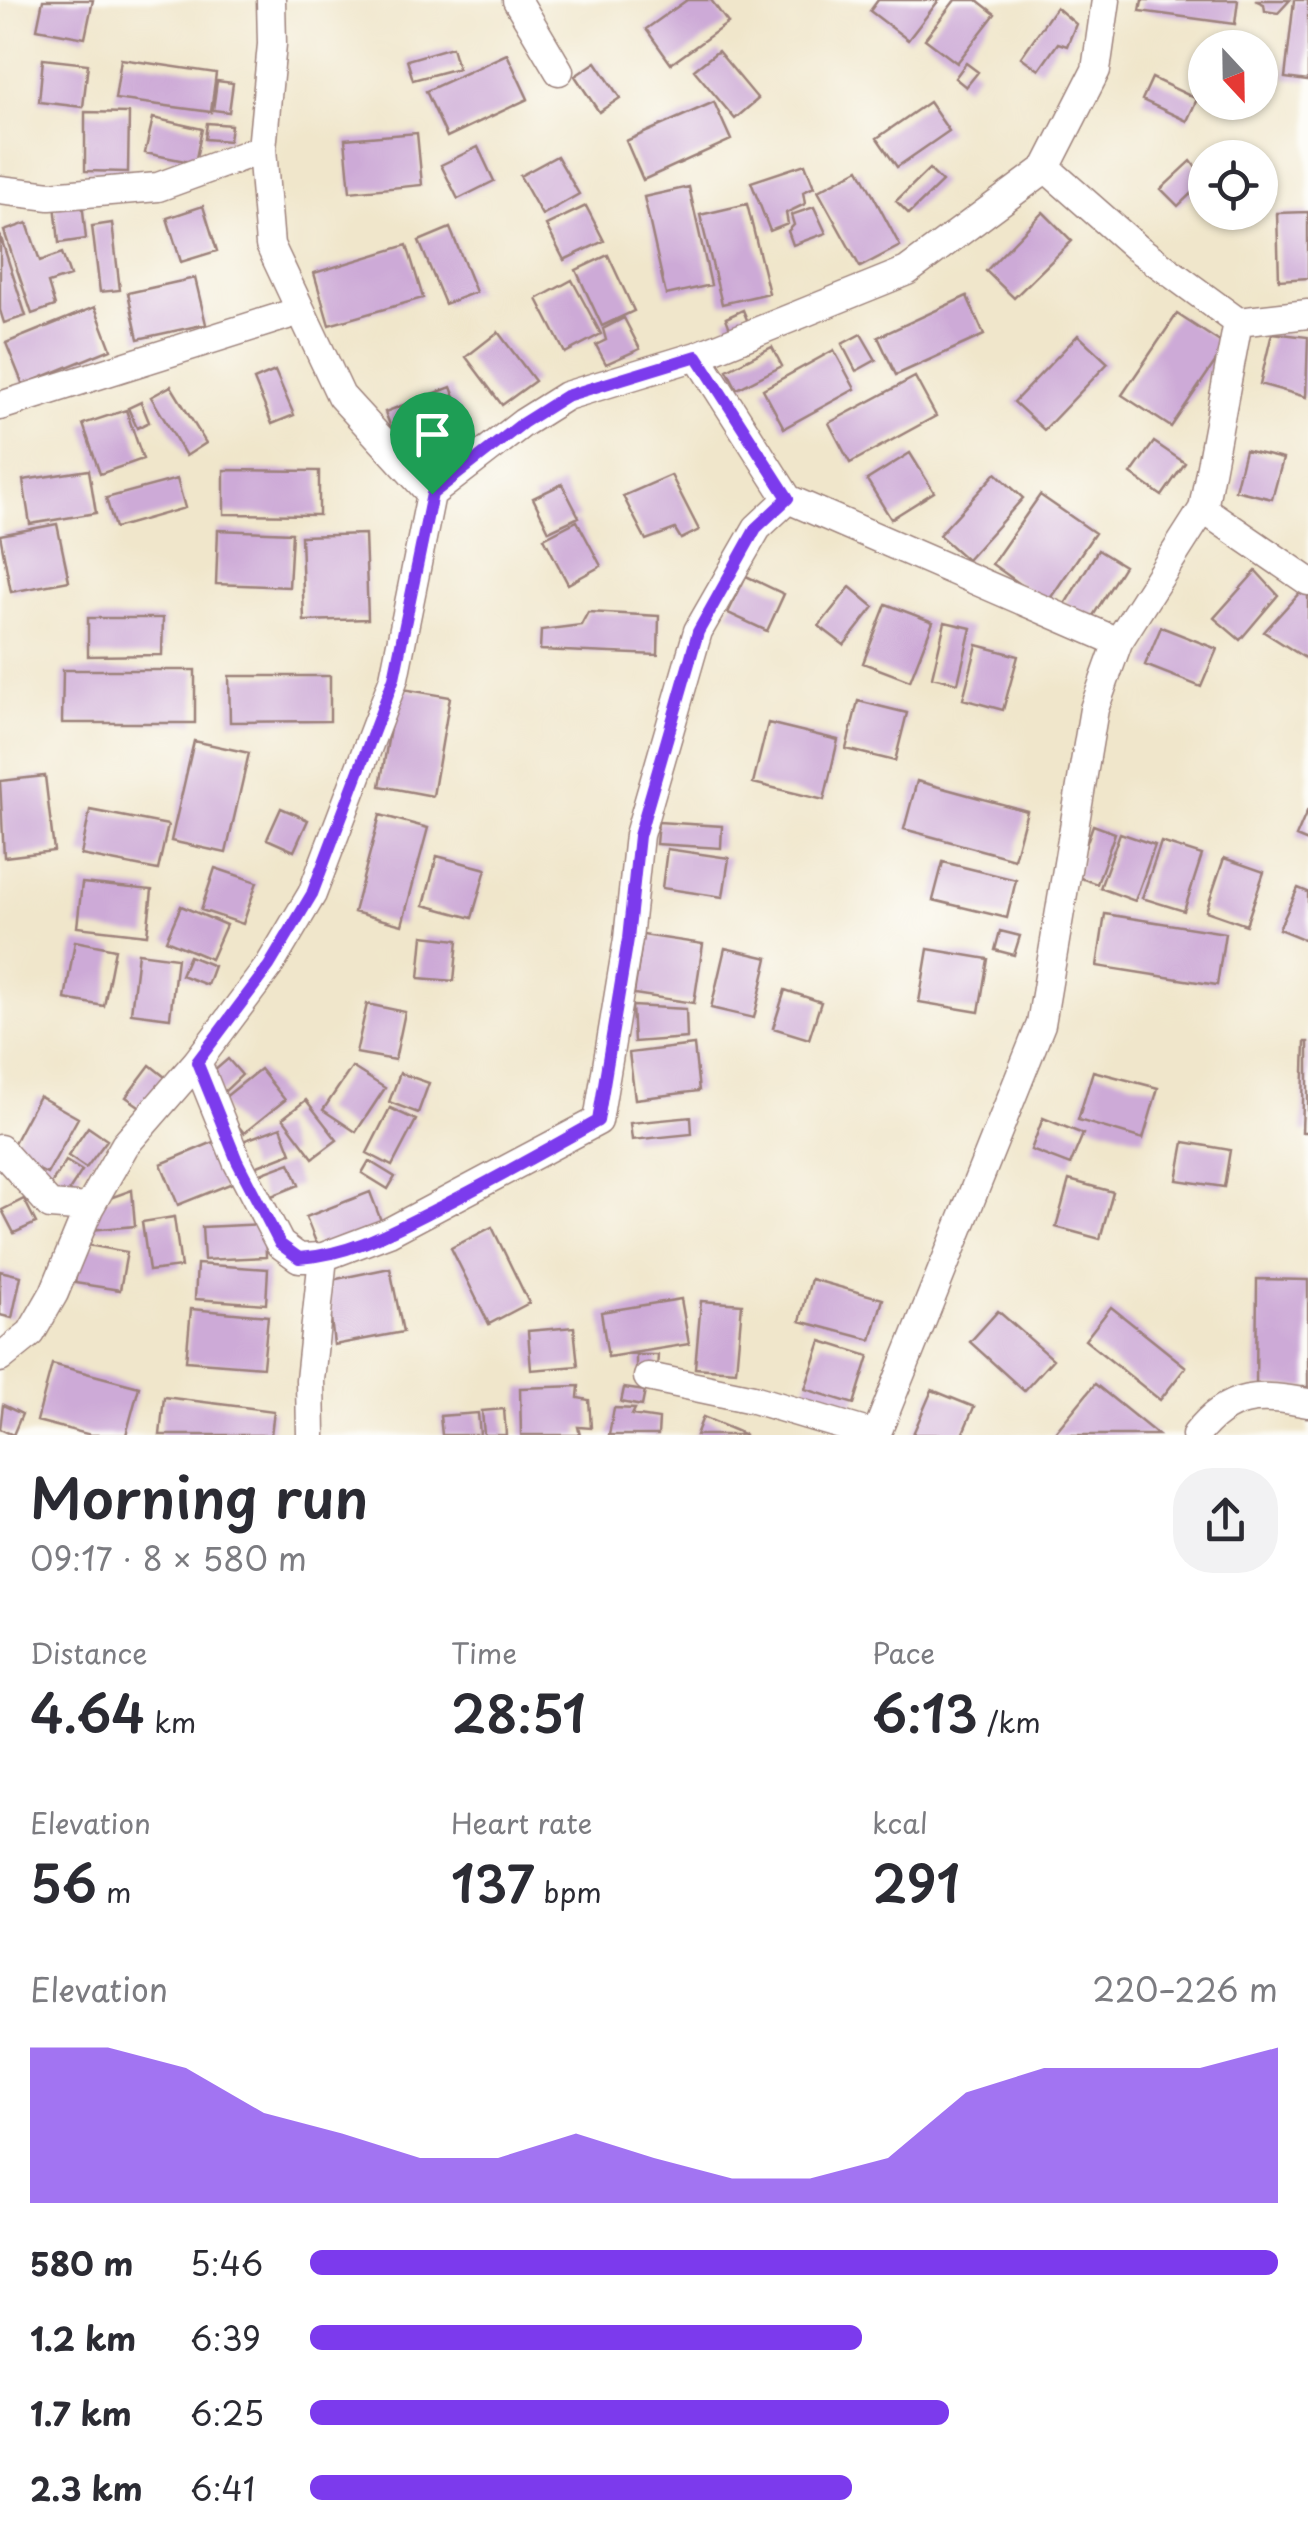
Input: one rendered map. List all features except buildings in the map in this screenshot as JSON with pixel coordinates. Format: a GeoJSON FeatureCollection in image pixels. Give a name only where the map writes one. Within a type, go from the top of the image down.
{"type":"FeatureCollection","features":[{"type":"Feature","properties":{"kind":"street"},"geometry":{"type":"LineString","coordinates":[[272,0],[262,149],[270,245],[341,396],[432,494]]}},
{"type":"Feature","properties":{"kind":"street"},"geometry":{"type":"LineString","coordinates":[[517,0],[560,71]]}},
{"type":"Feature","properties":{"kind":"street"},"geometry":{"type":"LineString","coordinates":[[0,1358],[31,1333],[54,1293],[89,1208],[125,1146],[197,1062],[269,966],[312,894],[394,678],[432,494],[523,423],[566,396],[697,356],[907,271],[1046,168],[1096,70],[1106,0]]}},
{"type":"Feature","properties":{"kind":"street"},"geometry":{"type":"LineString","coordinates":[[0,190],[50,196],[158,187],[262,149]]}},
{"type":"Feature","properties":{"kind":"street"},"geometry":{"type":"LineString","coordinates":[[1046,168],[1137,248],[1238,322],[1308,314]]}},
{"type":"Feature","properties":{"kind":"street"},"geometry":{"type":"LineString","coordinates":[[0,406],[300,311]]}},
{"type":"Feature","properties":{"kind":"street"},"geometry":{"type":"LineString","coordinates":[[648,1377],[753,1399],[876,1435],[1041,1024],[1094,709],[1118,642],[1203,509],[1238,322]]}},
{"type":"Feature","properties":{"kind":"street"},"geometry":{"type":"LineString","coordinates":[[697,356],[788,498],[1118,642]]}},
{"type":"Feature","properties":{"kind":"street"},"geometry":{"type":"LineString","coordinates":[[197,1062],[237,1161],[280,1244],[299,1258],[324,1257],[389,1232],[598,1121],[628,939],[639,836],[698,632],[756,528],[788,498]]}},
{"type":"Feature","properties":{"kind":"street"},"geometry":{"type":"LineString","coordinates":[[1203,509],[1308,582]]}},
{"type":"Feature","properties":{"kind":"street"},"geometry":{"type":"LineString","coordinates":[[0,1149],[50,1205],[89,1208]]}},
{"type":"Feature","properties":{"kind":"street"},"geometry":{"type":"LineString","coordinates":[[310,1435],[310,1380],[324,1257]]}},
{"type":"Feature","properties":{"kind":"street"},"geometry":{"type":"LineString","coordinates":[[1196,1435],[1208,1419],[1252,1395],[1308,1403]]}},
{"type":"Feature","properties":{"kind":"route"},"geometry":{"type":"LineString","coordinates":[[697,356],[788,498],[756,528],[698,632],[639,836],[628,939],[598,1121],[389,1232],[324,1257],[299,1258],[280,1244],[237,1161],[197,1062],[269,966],[312,894],[394,678],[432,494],[523,423],[566,396],[697,356]]}}]}
